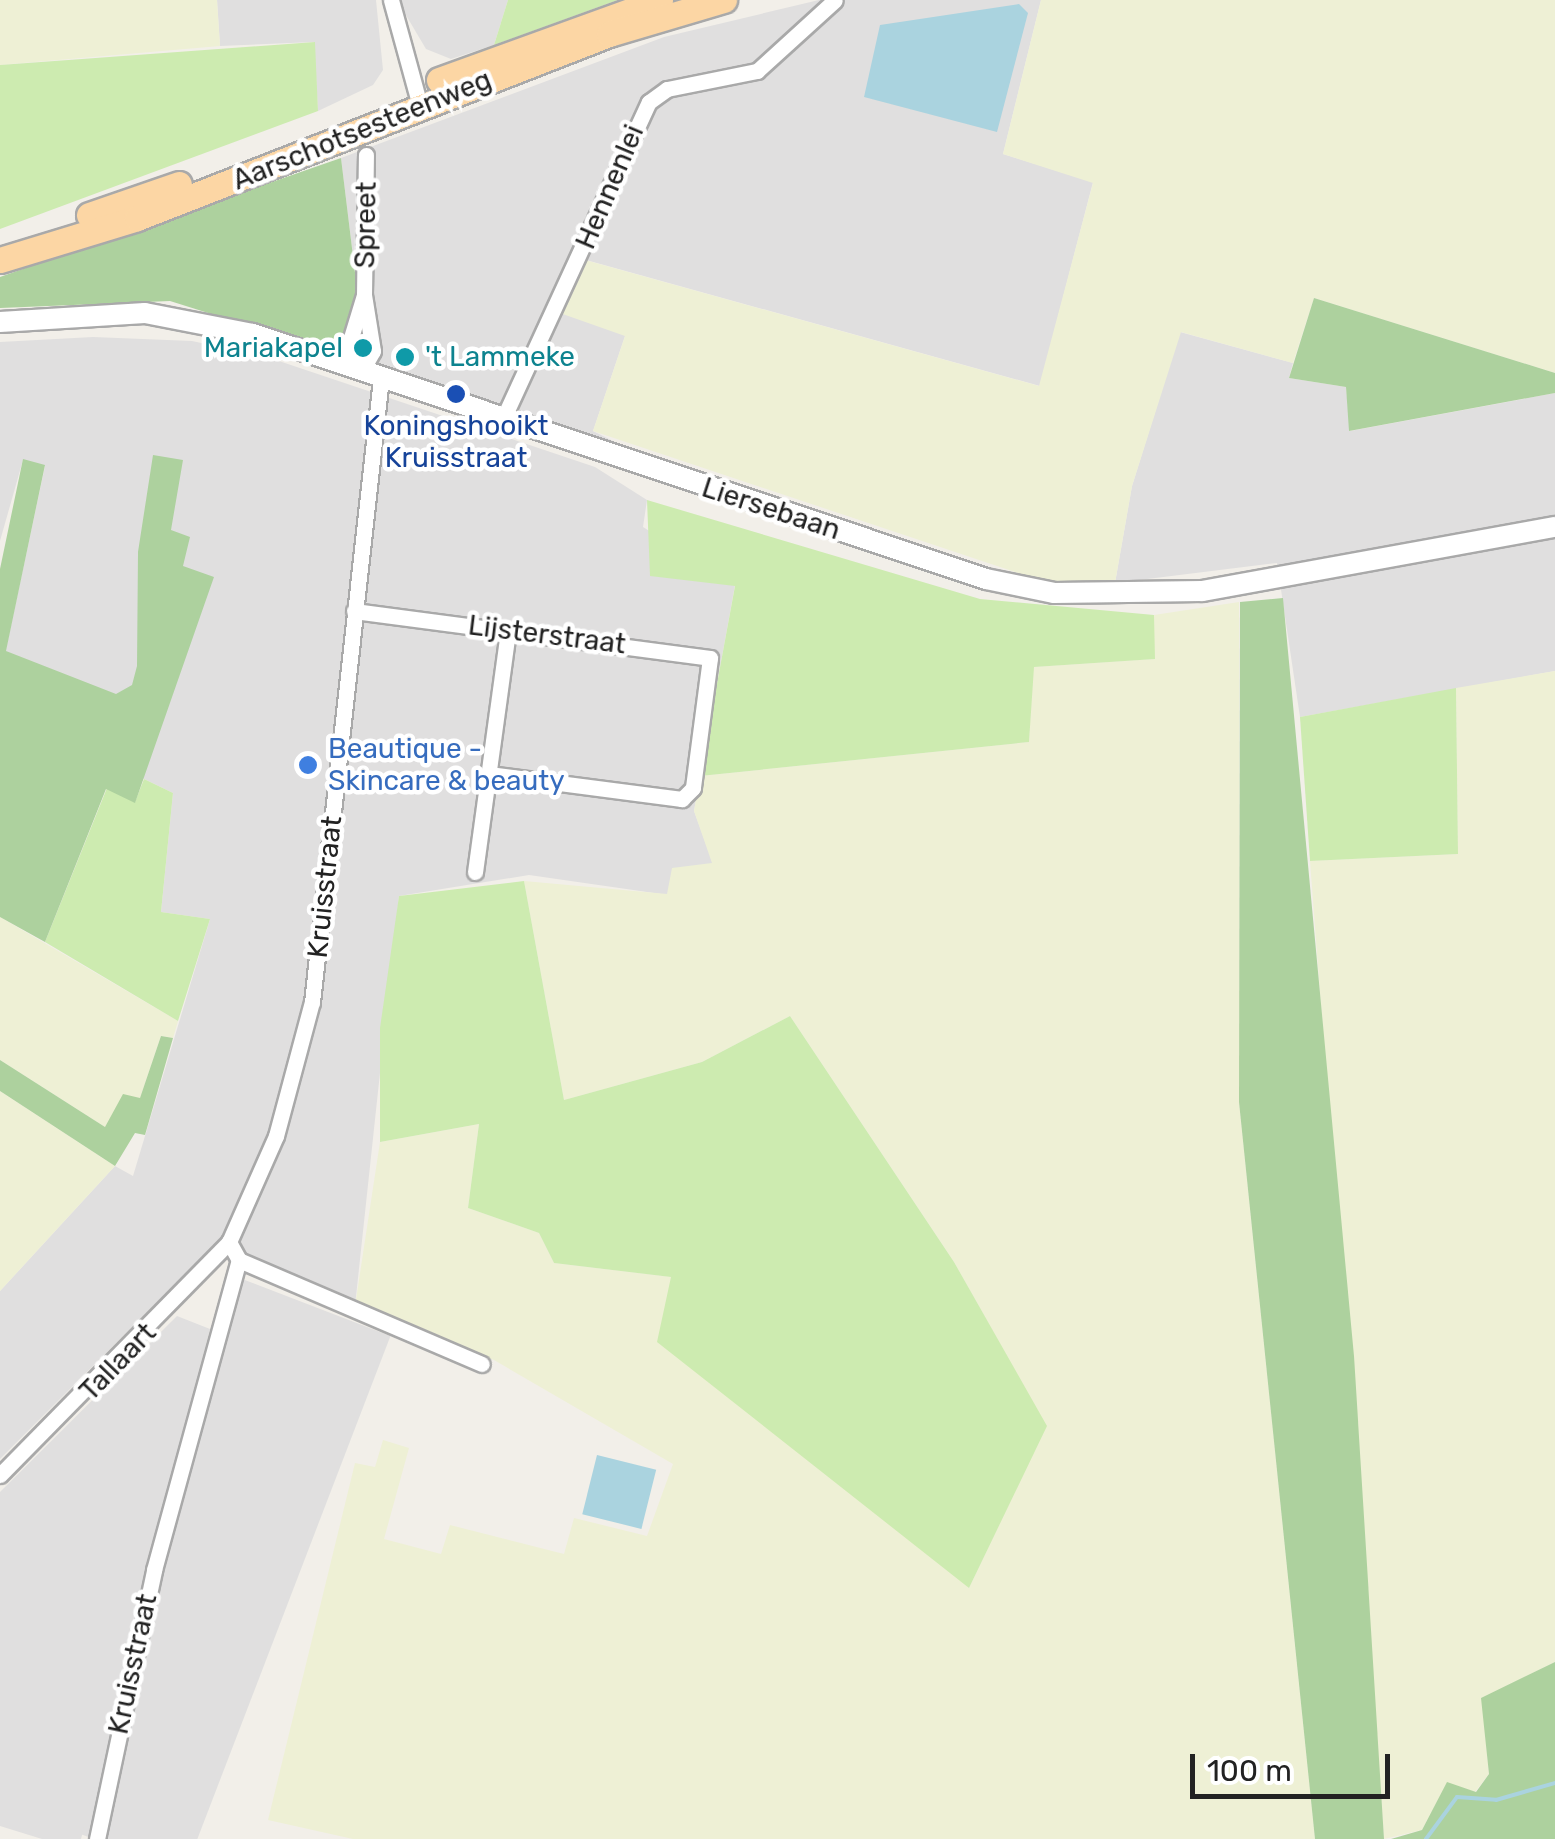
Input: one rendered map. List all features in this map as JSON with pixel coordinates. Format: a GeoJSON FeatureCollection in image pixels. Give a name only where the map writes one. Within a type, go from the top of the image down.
{"type":"FeatureCollection","features":[{"type":"Feature","properties":{"kind":"main road","name":"Aarschotsesteenweg"},"geometry":{"type":"LineString","coordinates":[[0,260],[138,218],[417,98],[660,0]]}},
{"type":"Feature","properties":{"kind":"main road","name":"Aarschotsesteenweg"},"geometry":{"type":"LineString","coordinates":[[0,245],[417,98],[724,0]]}},
{"type":"Feature","properties":{"kind":"street"},"geometry":{"type":"LineString","coordinates":[[391,0],[417,98]]}},
{"type":"Feature","properties":{"kind":"street","name":"Hennenlei"},"geometry":{"type":"LineString","coordinates":[[503,420],[649,102],[667,88],[750,75],[835,0]]}},
{"type":"Feature","properties":{"kind":"street","name":"Spreet"},"geometry":{"type":"LineString","coordinates":[[362,371],[366,155]]}},
{"type":"Feature","properties":{"kind":"street","name":"Spreet"},"geometry":{"type":"LineString","coordinates":[[362,371],[374,350],[364,294]]}},
{"type":"Feature","properties":{"kind":"street","name":"Liersebaan"},"geometry":{"type":"LineString","coordinates":[[0,322],[145,313],[362,371],[986,580],[1054,593],[1202,591],[1555,527]]}},
{"type":"Feature","properties":{"kind":"street","name":"Kruisstraat"},"geometry":{"type":"LineString","coordinates":[[230,1242],[280,1123],[312,1002],[354,611],[362,371]]}},
{"type":"Feature","properties":{"kind":"street","name":"Lijsterstraat"},"geometry":{"type":"LineString","coordinates":[[354,611],[710,658],[693,788],[682,799],[489,774]]}},
{"type":"Feature","properties":{"kind":"street"},"geometry":{"type":"LineString","coordinates":[[475,872],[508,631]]}},
{"type":"Feature","properties":{"kind":"street"},"geometry":{"type":"LineString","coordinates":[[230,1242],[239,1260],[482,1364]]}},
{"type":"Feature","properties":{"kind":"street","name":"Tallaart"},"geometry":{"type":"LineString","coordinates":[[0,1475],[230,1242]]}},
{"type":"Feature","properties":{"kind":"street","name":"Kruisstraat"},"geometry":{"type":"LineString","coordinates":[[97,1839],[154,1570],[239,1260]]}},
{"type":"Feature","properties":{"kind":"shaded area"},"geometry":{"type":"Polygon","coordinates":[[[217,0],[376,0],[383,70],[373,85],[318,111],[314,42],[220,46],[217,0]]]}},
{"type":"Feature","properties":{"kind":"shaded area"},"geometry":{"type":"Polygon","coordinates":[[[397,0],[508,0],[494,45],[451,59],[426,49],[397,0]]]}},
{"type":"Feature","properties":{"kind":"shaded area"},"geometry":{"type":"Polygon","coordinates":[[[819,0],[1041,0],[1003,154],[1093,182],[1040,386],[586,260],[625,336],[593,431],[623,446],[339,354],[357,289],[341,158],[664,37],[819,0]]]}},
{"type":"Feature","properties":{"kind":"shaded area"},"geometry":{"type":"Polygon","coordinates":[[[1180,332],[1293,363],[1289,378],[1346,387],[1350,431],[1555,393],[1555,671],[1300,717],[1277,563],[1115,583],[1132,486],[1180,332]]]}},
{"type":"Feature","properties":{"kind":"shaded area"},"geometry":{"type":"Polygon","coordinates":[[[93,337],[192,341],[267,357],[595,467],[647,500],[643,527],[735,585],[694,811],[713,863],[668,895],[529,875],[399,896],[355,1306],[213,1246],[0,1459],[0,1291],[115,1166],[133,1176],[210,919],[161,912],[173,793],[55,736],[0,677],[45,466],[23,460],[0,541],[0,342],[93,337]]]}},
{"type":"Feature","properties":{"kind":"shaded area"},"geometry":{"type":"Polygon","coordinates":[[[242,1279],[390,1336],[197,1839],[94,1839],[36,1817],[242,1279]]]}},
{"type":"Feature","properties":{"kind":"shaded area"},"geometry":{"type":"Polygon","coordinates":[[[177,1316],[210,1329],[81,1839],[42,1839],[0,1826],[0,1492],[177,1316]]]}},
{"type":"Feature","properties":{"kind":"green space"},"geometry":{"type":"Polygon","coordinates":[[[0,0],[217,0],[220,46],[0,65],[0,0]]]}},
{"type":"Feature","properties":{"kind":"green space"},"geometry":{"type":"Polygon","coordinates":[[[508,0],[618,0],[494,45],[508,0]]]}},
{"type":"Feature","properties":{"kind":"green space"},"geometry":{"type":"Polygon","coordinates":[[[1041,0],[1555,0],[1555,373],[1314,298],[1293,363],[1181,332],[1132,486],[1115,583],[1045,582],[593,431],[625,336],[557,312],[585,260],[1039,386],[1093,183],[1003,154],[1041,0]]]}},
{"type":"Feature","properties":{"kind":"green space"},"geometry":{"type":"Polygon","coordinates":[[[315,42],[318,111],[0,229],[0,65],[315,42]]]}},
{"type":"Feature","properties":{"kind":"green space"},"geometry":{"type":"Polygon","coordinates":[[[341,158],[357,289],[339,354],[170,301],[0,308],[0,277],[341,158]]]}},
{"type":"Feature","properties":{"kind":"green space"},"geometry":{"type":"Polygon","coordinates":[[[1314,298],[1555,373],[1555,393],[1349,431],[1346,387],[1289,378],[1314,298]]]}},
{"type":"Feature","properties":{"kind":"green space"},"geometry":{"type":"Polygon","coordinates":[[[153,455],[183,460],[171,530],[190,537],[183,566],[214,577],[135,803],[106,789],[45,942],[0,917],[0,569],[23,459],[45,465],[6,651],[116,694],[132,685],[137,666],[138,552],[153,455]]]}},
{"type":"Feature","properties":{"kind":"green space"},"geometry":{"type":"Polygon","coordinates":[[[647,500],[980,599],[1154,615],[1155,659],[1034,667],[1029,742],[700,776],[735,586],[650,576],[647,500]]]}},
{"type":"Feature","properties":{"kind":"green space"},"geometry":{"type":"Polygon","coordinates":[[[1283,598],[1354,1356],[1384,1839],[1315,1839],[1239,1102],[1240,602],[1283,598]]]}},
{"type":"Feature","properties":{"kind":"green space"},"geometry":{"type":"Polygon","coordinates":[[[1239,602],[1239,1102],[1315,1839],[353,1839],[268,1820],[355,1463],[375,1467],[383,1440],[409,1448],[384,1539],[441,1554],[450,1525],[564,1554],[574,1518],[647,1536],[673,1464],[494,1360],[355,1306],[380,1142],[479,1124],[468,1208],[539,1233],[554,1263],[672,1277],[969,1588],[1046,1426],[954,1262],[790,1016],[702,1062],[564,1100],[524,881],[667,894],[672,868],[712,863],[694,811],[700,776],[1029,742],[1033,667],[1154,659],[1154,615],[1239,602]]]}},
{"type":"Feature","properties":{"kind":"green space"},"geometry":{"type":"Polygon","coordinates":[[[1555,671],[1555,1662],[1482,1698],[1489,1774],[1475,1792],[1447,1783],[1422,1830],[1384,1839],[1310,861],[1458,854],[1456,688],[1555,671]]]}},
{"type":"Feature","properties":{"kind":"green space"},"geometry":{"type":"Polygon","coordinates":[[[1456,688],[1458,854],[1310,861],[1300,717],[1456,688]]]}},
{"type":"Feature","properties":{"kind":"green space"},"geometry":{"type":"Polygon","coordinates":[[[144,779],[173,793],[161,912],[210,919],[178,1021],[45,942],[107,788],[135,802],[144,779]]]}},
{"type":"Feature","properties":{"kind":"green space"},"geometry":{"type":"Polygon","coordinates":[[[524,881],[564,1100],[702,1062],[790,1016],[954,1262],[1047,1426],[969,1588],[657,1342],[671,1277],[554,1263],[539,1233],[468,1208],[479,1124],[380,1142],[380,1028],[399,896],[524,881]]]}},
{"type":"Feature","properties":{"kind":"green space"},"geometry":{"type":"Polygon","coordinates":[[[0,917],[178,1021],[173,1038],[161,1036],[140,1098],[105,1127],[0,1060],[0,917]]]}},
{"type":"Feature","properties":{"kind":"green space"},"geometry":{"type":"Polygon","coordinates":[[[161,1036],[173,1038],[145,1135],[135,1133],[115,1166],[0,1091],[0,1060],[105,1127],[123,1094],[140,1098],[161,1036]]]}},
{"type":"Feature","properties":{"kind":"green space"},"geometry":{"type":"Polygon","coordinates":[[[0,1091],[115,1166],[0,1291],[0,1091]]]}},
{"type":"Feature","properties":{"kind":"green space"},"geometry":{"type":"Polygon","coordinates":[[[1555,1662],[1555,1839],[1391,1839],[1422,1830],[1447,1782],[1476,1792],[1489,1774],[1481,1698],[1555,1662]]]}},
{"type":"Feature","properties":{"kind":"water"},"geometry":{"type":"Polygon","coordinates":[[[1019,4],[1028,13],[997,132],[864,97],[880,25],[1019,4]]]}},
{"type":"Feature","properties":{"kind":"water"},"geometry":{"type":"Polygon","coordinates":[[[597,1455],[656,1470],[641,1529],[582,1514],[597,1455]]]}},
{"type":"Feature","properties":{"kind":"waterway"},"geometry":{"type":"LineString","coordinates":[[1426,1839],[1457,1797],[1496,1800],[1555,1783]]}},
{"type":"Feature","properties":{"kind":"place","name":"Mariakapel"},"geometry":{"type":"Point","coordinates":[363,348]}},
{"type":"Feature","properties":{"kind":"place","name":"'t Lammeke"},"geometry":{"type":"Point","coordinates":[405,357]}},
{"type":"Feature","properties":{"kind":"place","name":"Koningshooikt Kruisstraat"},"geometry":{"type":"Point","coordinates":[456,394]}},
{"type":"Feature","properties":{"kind":"place","name":"Beautique - Skincare & beauty"},"geometry":{"type":"Point","coordinates":[308,765]}}]}
